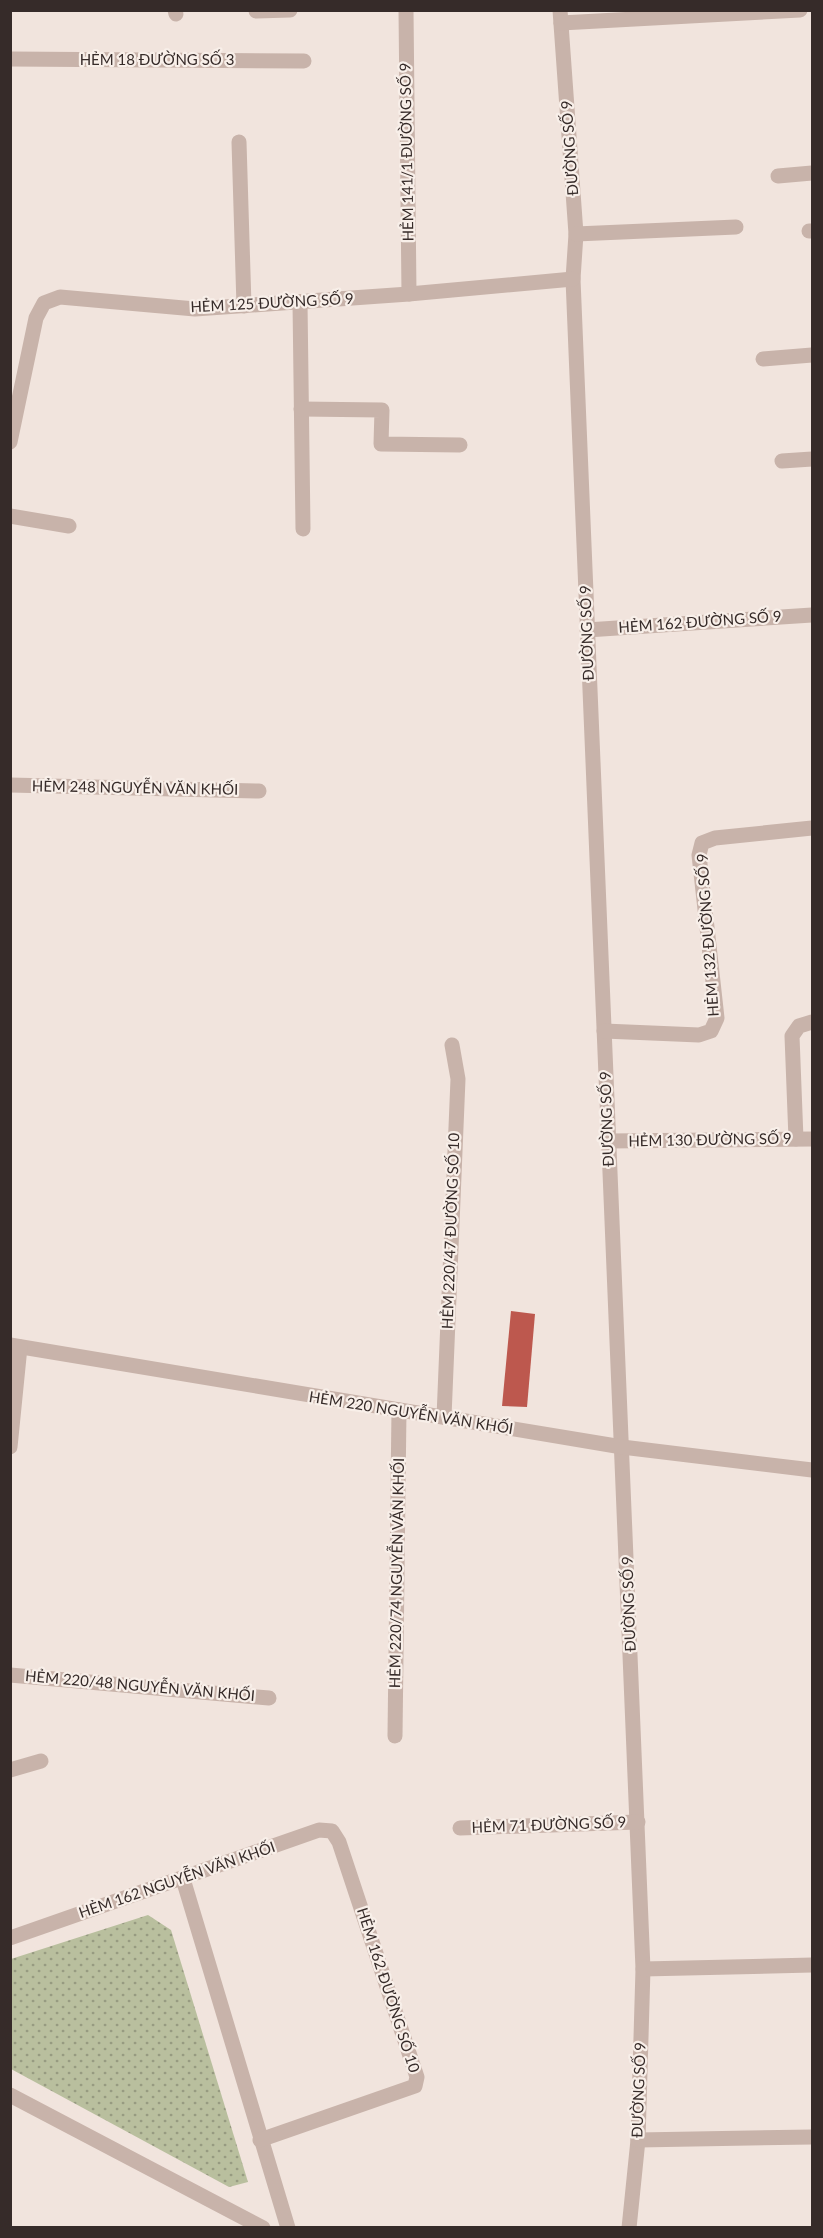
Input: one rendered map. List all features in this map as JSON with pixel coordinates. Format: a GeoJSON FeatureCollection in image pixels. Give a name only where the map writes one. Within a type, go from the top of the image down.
{"type":"FeatureCollection","features":[{"type":"Feature","properties":{"kind":"street"},"geometry":{"type":"LineString","coordinates":[[256,11],[290,10]]}},
{"type":"Feature","properties":{"kind":"street","name":"HẺM 141/1 ĐƯỜNG SỐ 9"},"geometry":{"type":"LineString","coordinates":[[406,10],[409,294]]}},
{"type":"Feature","properties":{"kind":"street"},"geometry":{"type":"LineString","coordinates":[[561,17],[800,10]]}},
{"type":"Feature","properties":{"kind":"street","name":"ĐƯỜNG SỐ 9"},"geometry":{"type":"LineString","coordinates":[[561,17],[576,234],[573,279],[643,1969],[638,2140],[629,2228]]}},
{"type":"Feature","properties":{"kind":"street","name":"HẺM 18 ĐƯỜNG SỐ 3"},"geometry":{"type":"LineString","coordinates":[[10,59],[304,61]]}},
{"type":"Feature","properties":{"kind":"street"},"geometry":{"type":"LineString","coordinates":[[239,142],[243,306]]}},
{"type":"Feature","properties":{"kind":"street"},"geometry":{"type":"LineString","coordinates":[[778,176],[813,173]]}},
{"type":"Feature","properties":{"kind":"street"},"geometry":{"type":"LineString","coordinates":[[576,234],[736,227]]}},
{"type":"Feature","properties":{"kind":"street","name":"HẺM 125 ĐƯỜNG SỐ 9"},"geometry":{"type":"LineString","coordinates":[[10,442],[36,318],[44,303],[60,297],[195,309],[300,303],[573,279]]}},
{"type":"Feature","properties":{"kind":"street"},"geometry":{"type":"LineString","coordinates":[[300,303],[303,529]]}},
{"type":"Feature","properties":{"kind":"street"},"geometry":{"type":"LineString","coordinates":[[763,359],[813,355]]}},
{"type":"Feature","properties":{"kind":"street"},"geometry":{"type":"LineString","coordinates":[[301,409],[382,411],[381,444],[460,445]]}},
{"type":"Feature","properties":{"kind":"street"},"geometry":{"type":"LineString","coordinates":[[782,461],[813,459]]}},
{"type":"Feature","properties":{"kind":"street"},"geometry":{"type":"LineString","coordinates":[[10,516],[69,526]]}},
{"type":"Feature","properties":{"kind":"street","name":"HẺM 162 ĐƯỜNG SỐ 9"},"geometry":{"type":"LineString","coordinates":[[587,630],[813,615]]}},
{"type":"Feature","properties":{"kind":"street","name":"HẺM 248 NGUYỄN VĂN KHỐI"},"geometry":{"type":"LineString","coordinates":[[10,785],[259,791]]}},
{"type":"Feature","properties":{"kind":"street","name":"HẺM 132 ĐƯỜNG SỐ 9"},"geometry":{"type":"LineString","coordinates":[[604,1031],[699,1035],[711,1031],[717,1018],[699,855],[702,843],[715,838],[813,828]]}},
{"type":"Feature","properties":{"kind":"street"},"geometry":{"type":"LineString","coordinates":[[796,1139],[792,1036],[799,1026],[813,1023]]}},
{"type":"Feature","properties":{"kind":"street","name":"HẺM 220/47 ĐƯỜNG SỐ 10"},"geometry":{"type":"LineString","coordinates":[[444,1418],[458,1079],[452,1045]]}},
{"type":"Feature","properties":{"kind":"street","name":"HẺM 130 ĐƯỜNG SỐ 9"},"geometry":{"type":"LineString","coordinates":[[608,1141],[813,1139]]}},
{"type":"Feature","properties":{"kind":"street"},"geometry":{"type":"LineString","coordinates":[[10,1447],[15,1346]]}},
{"type":"Feature","properties":{"kind":"street","name":"HẺM 220 NGUYỄN VĂN KHỐI"},"geometry":{"type":"LineString","coordinates":[[15,1346],[622,1447],[813,1470]]}},
{"type":"Feature","properties":{"kind":"street","name":"HẺM 220/74 NGUYỄN VĂN KHỐI"},"geometry":{"type":"LineString","coordinates":[[394,1736],[399,1410]]}},
{"type":"Feature","properties":{"kind":"street","name":"HẺM 220/48 NGUYỄN VĂN KHỐI"},"geometry":{"type":"LineString","coordinates":[[10,1675],[269,1698]]}},
{"type":"Feature","properties":{"kind":"street"},"geometry":{"type":"LineString","coordinates":[[10,1770],[41,1761]]}},
{"type":"Feature","properties":{"kind":"street","name":"HẺM 71 ĐƯỜNG SỐ 9"},"geometry":{"type":"LineString","coordinates":[[460,1828],[638,1822]]}},
{"type":"Feature","properties":{"kind":"street","name":"HẺM 162 NGUYỄN VĂN KHỐI"},"geometry":{"type":"LineString","coordinates":[[10,1938],[319,1830],[332,1831],[339,1842]]}},
{"type":"Feature","properties":{"kind":"street","name":"HẺM 162 ĐƯỜNG SỐ 10"},"geometry":{"type":"LineString","coordinates":[[260,2140],[415,2086],[417,2077],[339,1842]]}},
{"type":"Feature","properties":{"kind":"street"},"geometry":{"type":"LineString","coordinates":[[183,1879],[288,2228]]}},
{"type":"Feature","properties":{"kind":"street"},"geometry":{"type":"LineString","coordinates":[[643,1969],[813,1965]]}},
{"type":"Feature","properties":{"kind":"street"},"geometry":{"type":"LineString","coordinates":[[10,2095],[263,2228]]}},
{"type":"Feature","properties":{"kind":"street"},"geometry":{"type":"LineString","coordinates":[[638,2140],[813,2137]]}},
{"type":"Feature","properties":{"kind":"green space"},"geometry":{"type":"Polygon","coordinates":[[[148,1915],[171,1930],[248,2182],[229,2187],[11,2069],[11,1959],[148,1915]]]}},
{"type":"Feature","properties":{"kind":"building"},"geometry":{"type":"Polygon","coordinates":[[[511,1311],[535,1314],[527,1407],[502,1406],[511,1311]]]}}]}
